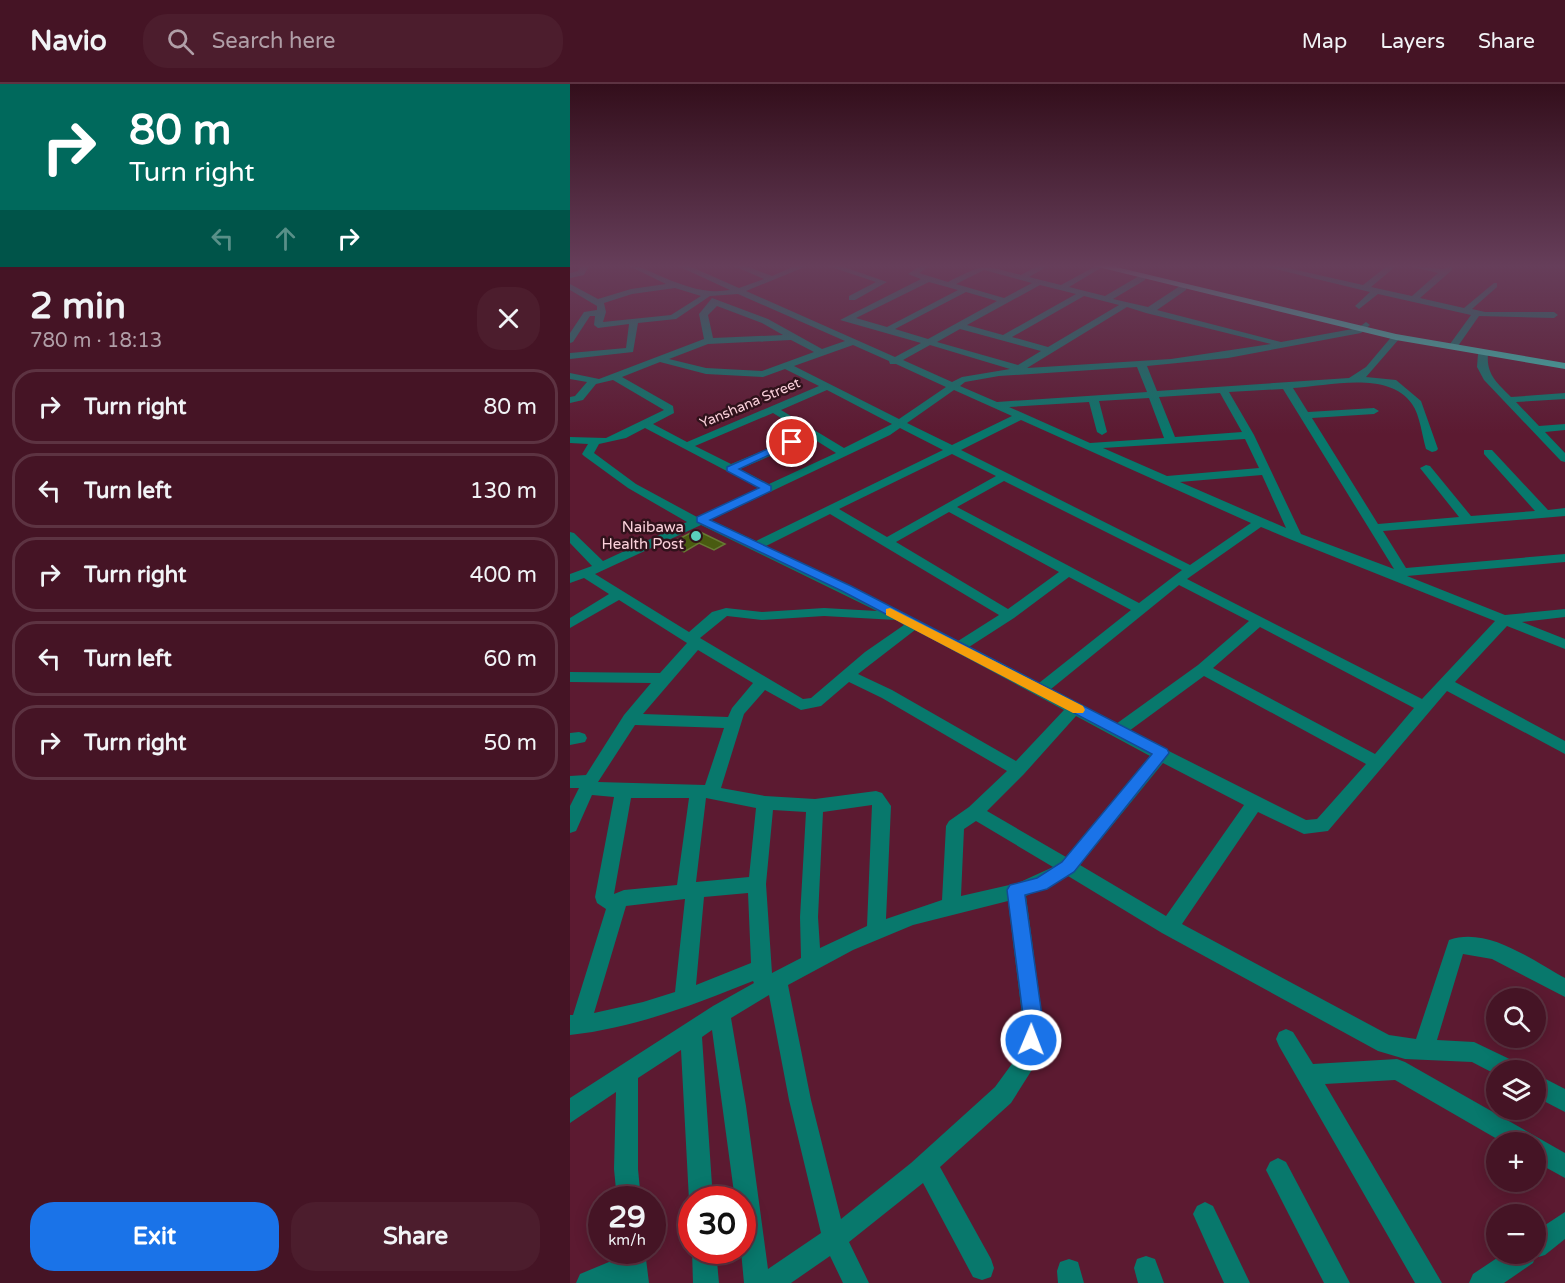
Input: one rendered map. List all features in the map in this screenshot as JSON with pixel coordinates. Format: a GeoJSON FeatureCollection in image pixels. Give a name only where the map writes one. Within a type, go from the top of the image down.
{"type":"FeatureCollection","features":[{"type":"Feature","properties":{"kind":"highway"},"geometry":{"type":"LineString","coordinates":[[1336,322],[1565,361]]}},
{"type":"Feature","properties":{"kind":"highway"},"geometry":{"type":"LineString","coordinates":[[1339,322],[1396,337],[1483,354],[1565,366]]}},
{"type":"Feature","properties":{"kind":"street"},"geometry":{"type":"LineString","coordinates":[[570,340],[582,322]]}},
{"type":"Feature","properties":{"kind":"street"},"geometry":{"type":"LineString","coordinates":[[570,356],[630,350],[634,322],[598,325],[599,322]]}},
{"type":"Feature","properties":{"kind":"street"},"geometry":{"type":"LineString","coordinates":[[706,322],[710,341]]}},
{"type":"Feature","properties":{"kind":"street"},"geometry":{"type":"LineString","coordinates":[[764,322],[822,353]]}},
{"type":"Feature","properties":{"kind":"street"},"geometry":{"type":"LineString","coordinates":[[809,322],[893,362],[1260,522],[1396,573],[1565,644]]}},
{"type":"Feature","properties":{"kind":"street"},"geometry":{"type":"LineString","coordinates":[[824,329],[839,322]]}},
{"type":"Feature","properties":{"kind":"street"},"geometry":{"type":"LineString","coordinates":[[863,322],[1017,370],[1097,322]]}},
{"type":"Feature","properties":{"kind":"street"},"geometry":{"type":"LineString","coordinates":[[889,329],[903,322]]}},
{"type":"Feature","properties":{"kind":"street"},"geometry":{"type":"LineString","coordinates":[[893,362],[967,322]]}},
{"type":"Feature","properties":{"kind":"street"},"geometry":{"type":"LineString","coordinates":[[1004,338],[1032,322]]}},
{"type":"Feature","properties":{"kind":"street"},"geometry":{"type":"LineString","coordinates":[[1192,322],[1284,345]]}},
{"type":"Feature","properties":{"kind":"street"},"geometry":{"type":"LineString","coordinates":[[1455,344],[1471,322]]}},
{"type":"Feature","properties":{"kind":"street"},"geometry":{"type":"LineString","coordinates":[[960,326],[1050,351]]}},
{"type":"Feature","properties":{"kind":"street"},"geometry":{"type":"LineString","coordinates":[[570,579],[601,567],[900,425],[962,380],[1017,370],[1141,364],[1228,355],[1363,328]]}},
{"type":"Feature","properties":{"kind":"street"},"geometry":{"type":"LineString","coordinates":[[570,376],[592,382],[614,377],[710,341],[791,337]]}},
{"type":"Feature","properties":{"kind":"street"},"geometry":{"type":"LineString","coordinates":[[1359,379],[1396,337]]}},
{"type":"Feature","properties":{"kind":"street"},"geometry":{"type":"LineString","coordinates":[[658,359],[712,372],[763,374],[852,342]]}},
{"type":"Feature","properties":{"kind":"street"},"geometry":{"type":"LineString","coordinates":[[1483,354],[1483,371],[1565,459]]}},
{"type":"Feature","properties":{"kind":"street"},"geometry":{"type":"LineString","coordinates":[[1141,364],[1171,441]]}},
{"type":"Feature","properties":{"kind":"street"},"geometry":{"type":"LineString","coordinates":[[786,366],[1191,570]]}},
{"type":"Feature","properties":{"kind":"street"},"geometry":{"type":"LineString","coordinates":[[570,440],[595,442],[622,436],[667,414],[669,408],[614,377]]}},
{"type":"Feature","properties":{"kind":"street"},"geometry":{"type":"LineString","coordinates":[[992,405],[1359,379],[1392,382],[1417,403],[1432,449]]}},
{"type":"Feature","properties":{"kind":"street"},"geometry":{"type":"LineString","coordinates":[[570,400],[579,398],[592,382]]}},
{"type":"Feature","properties":{"kind":"street"},"geometry":{"type":"LineString","coordinates":[[1286,385],[1375,528],[1396,573]]}},
{"type":"Feature","properties":{"kind":"street","name":"Yanshana Street"},"geometry":{"type":"LineString","coordinates":[[686,446],[826,387]]}},
{"type":"Feature","properties":{"kind":"street"},"geometry":{"type":"LineString","coordinates":[[1222,388],[1250,435],[1296,537]]}},
{"type":"Feature","properties":{"kind":"street"},"geometry":{"type":"LineString","coordinates":[[1508,400],[1565,396]]}},
{"type":"Feature","properties":{"kind":"street"},"geometry":{"type":"LineString","coordinates":[[1093,397],[1102,432]]}},
{"type":"Feature","properties":{"kind":"street"},"geometry":{"type":"LineString","coordinates":[[773,409],[843,453]]}},
{"type":"Feature","properties":{"kind":"street"},"geometry":{"type":"LineString","coordinates":[[1305,415],[1374,411]]}},
{"type":"Feature","properties":{"kind":"street"},"geometry":{"type":"LineString","coordinates":[[757,545],[1019,417]]}},
{"type":"Feature","properties":{"kind":"street"},"geometry":{"type":"LineString","coordinates":[[646,425],[768,488]]}},
{"type":"Feature","properties":{"kind":"street"},"geometry":{"type":"LineString","coordinates":[[1535,429],[1565,427]]}},
{"type":"Feature","properties":{"kind":"street"},"geometry":{"type":"LineString","coordinates":[[730,469],[812,434]]}},
{"type":"Feature","properties":{"kind":"street"},"geometry":{"type":"LineString","coordinates":[[1087,447],[1250,435]]}},
{"type":"Feature","properties":{"kind":"street"},"geometry":{"type":"LineString","coordinates":[[595,442],[588,454],[632,486],[698,521],[757,545],[899,616],[913,626],[1304,826],[1322,826],[1445,683],[1505,619],[1565,613]]}},
{"type":"Feature","properties":{"kind":"street"},"geometry":{"type":"LineString","coordinates":[[1488,452],[1545,514]]}},
{"type":"Feature","properties":{"kind":"street"},"geometry":{"type":"LineString","coordinates":[[1426,468],[1468,520]]}},
{"type":"Feature","properties":{"kind":"street"},"geometry":{"type":"LineString","coordinates":[[1163,480],[1266,471]]}},
{"type":"Feature","properties":{"kind":"street"},"geometry":{"type":"LineString","coordinates":[[887,542],[1004,476]]}},
{"type":"Feature","properties":{"kind":"street"},"geometry":{"type":"LineString","coordinates":[[948,507],[1141,610]]}},
{"type":"Feature","properties":{"kind":"street"},"geometry":{"type":"LineString","coordinates":[[832,510],[1009,615]]}},
{"type":"Feature","properties":{"kind":"street"},"geometry":{"type":"LineString","coordinates":[[1375,528],[1565,512]]}},
{"type":"Feature","properties":{"kind":"street"},"geometry":{"type":"LineString","coordinates":[[1040,690],[1178,579],[1260,522]]}},
{"type":"Feature","properties":{"kind":"street"},"geometry":{"type":"LineString","coordinates":[[570,536],[601,567]]}},
{"type":"Feature","properties":{"kind":"street"},"geometry":{"type":"LineString","coordinates":[[1396,573],[1565,558]]}},
{"type":"Feature","properties":{"kind":"street"},"geometry":{"type":"LineString","coordinates":[[957,648],[1009,615],[1068,572]]}},
{"type":"Feature","properties":{"kind":"street"},"geometry":{"type":"LineString","coordinates":[[585,573],[693,641],[806,705],[816,702],[870,655],[913,626]]}},
{"type":"Feature","properties":{"kind":"street"},"geometry":{"type":"LineString","coordinates":[[1178,579],[1425,707]]}},
{"type":"Feature","properties":{"kind":"street"},"geometry":{"type":"LineString","coordinates":[[570,624],[619,594]]}},
{"type":"Feature","properties":{"kind":"street"},"geometry":{"type":"LineString","coordinates":[[570,826],[607,751],[693,641],[717,615],[726,612],[762,616],[824,612],[899,616]]}},
{"type":"Feature","properties":{"kind":"street"},"geometry":{"type":"LineString","coordinates":[[1119,730],[1203,669],[1258,621]]}},
{"type":"Feature","properties":{"kind":"street"},"geometry":{"type":"LineString","coordinates":[[1203,669],[1378,763]]}},
{"type":"Feature","properties":{"kind":"street"},"geometry":{"type":"LineString","coordinates":[[847,675],[886,694],[1018,770]]}},
{"type":"Feature","properties":{"kind":"street"},"geometry":{"type":"LineString","coordinates":[[570,677],[664,678]]}},
{"type":"Feature","properties":{"kind":"street"},"geometry":{"type":"LineString","coordinates":[[685,998],[691,889],[704,792],[732,723],[744,703],[764,681]]}},
{"type":"Feature","properties":{"kind":"street"},"geometry":{"type":"LineString","coordinates":[[1445,683],[1565,748]]}},
{"type":"Feature","properties":{"kind":"street"},"geometry":{"type":"LineString","coordinates":[[951,904],[953,831],[959,821],[975,812],[1018,770],[1074,708]]}},
{"type":"Feature","properties":{"kind":"street"},"geometry":{"type":"LineString","coordinates":[[630,719],[732,723]]}},
{"type":"Feature","properties":{"kind":"street"},"geometry":{"type":"LineString","coordinates":[[618,901],[575,1025],[645,1013],[685,998],[767,980],[811,964],[876,931],[951,904],[1041,884],[1068,867],[1162,753]]}},
{"type":"Feature","properties":{"kind":"street"},"geometry":{"type":"LineString","coordinates":[[570,782],[624,791],[704,792],[765,803],[815,806],[866,797],[880,800],[876,931]]}},
{"type":"Feature","properties":{"kind":"street"},"geometry":{"type":"LineString","coordinates":[[624,791],[604,897],[609,902],[691,889],[757,884]]}},
{"type":"Feature","properties":{"kind":"street"},"geometry":{"type":"LineString","coordinates":[[1169,927],[1255,802]]}},
{"type":"Feature","properties":{"kind":"street"},"geometry":{"type":"LineString","coordinates":[[765,803],[757,884],[767,980],[834,1237],[856,1283]]}},
{"type":"Feature","properties":{"kind":"street"},"geometry":{"type":"LineString","coordinates":[[811,964],[809,917],[815,806]]}},
{"type":"Feature","properties":{"kind":"street"},"geometry":{"type":"LineString","coordinates":[[975,812],[1169,927],[1385,1044],[1423,1050],[1474,1052],[1490,1060]]}},
{"type":"Feature","properties":{"kind":"street"},"geometry":{"type":"LineString","coordinates":[[720,1013],[767,1283],[852,1226],[926,1165],[1003,1095],[1024,1065],[1033,1023],[1016,890]]}},
{"type":"Feature","properties":{"kind":"street"},"geometry":{"type":"LineString","coordinates":[[1423,1050],[1456,946],[1468,944],[1486,947],[1565,988]]}},
{"type":"Feature","properties":{"kind":"street"},"geometry":{"type":"LineString","coordinates":[[570,1112],[767,980]]}},
{"type":"Feature","properties":{"kind":"street"},"geometry":{"type":"LineString","coordinates":[[691,1032],[700,1186]]}},
{"type":"Feature","properties":{"kind":"street"},"geometry":{"type":"LineString","coordinates":[[1286,1039],[1429,1283]]}},
{"type":"Feature","properties":{"kind":"street"},"geometry":{"type":"LineString","coordinates":[[1307,1075],[1397,1069],[1507,1132]]}},
{"type":"Feature","properties":{"kind":"street"},"geometry":{"type":"LineString","coordinates":[[627,1073],[628,1186]]}},
{"type":"Feature","properties":{"kind":"street"},"geometry":{"type":"LineString","coordinates":[[1546,1091],[1565,1101]]}},
{"type":"Feature","properties":{"kind":"street"},"geometry":{"type":"LineString","coordinates":[[1546,1155],[1565,1166]]}},
{"type":"Feature","properties":{"kind":"street"},"geometry":{"type":"LineString","coordinates":[[926,1165],[982,1268]]}},
{"type":"Feature","properties":{"kind":"street"},"geometry":{"type":"LineString","coordinates":[[1278,1170],[1337,1283]]}},
{"type":"Feature","properties":{"kind":"street"},"geometry":{"type":"LineString","coordinates":[[1205,1214],[1237,1283]]}},
{"type":"Feature","properties":{"kind":"street"},"geometry":{"type":"LineString","coordinates":[[1546,1238],[1565,1224]]}},
{"type":"Feature","properties":{"kind":"street"},"geometry":{"type":"LineString","coordinates":[[705,1264],[706,1283]]}},
{"type":"Feature","properties":{"kind":"street"},"geometry":{"type":"LineString","coordinates":[[1482,1283],[1510,1264]]}},
{"type":"Feature","properties":{"kind":"street"},"geometry":{"type":"LineString","coordinates":[[589,1283],[635,1266]]}},
{"type":"Feature","properties":{"kind":"building","name":"Naibawa Health Post"},"geometry":{"type":"Polygon","coordinates":[[[696,530],[725,544],[714,550],[699,543],[684,552],[669,544],[696,530]]]}},
{"type":"Feature","properties":{"kind":"slow traffic"},"geometry":{"type":"LineString","coordinates":[[890,612],[1078,710]]}},
{"type":"Feature","properties":{"kind":"place","name":"Naibawa Health Post"},"geometry":{"type":"Point","coordinates":[696,536]}},
{"type":"Feature","properties":{"kind":"route"},"geometry":{"type":"LineString","coordinates":[[792,442],[730,469],[768,488],[701,520],[847,588],[913,626],[1162,753],[1068,867],[1056,877],[1041,884],[1016,890],[1033,1023],[1031,1040]]}}]}
